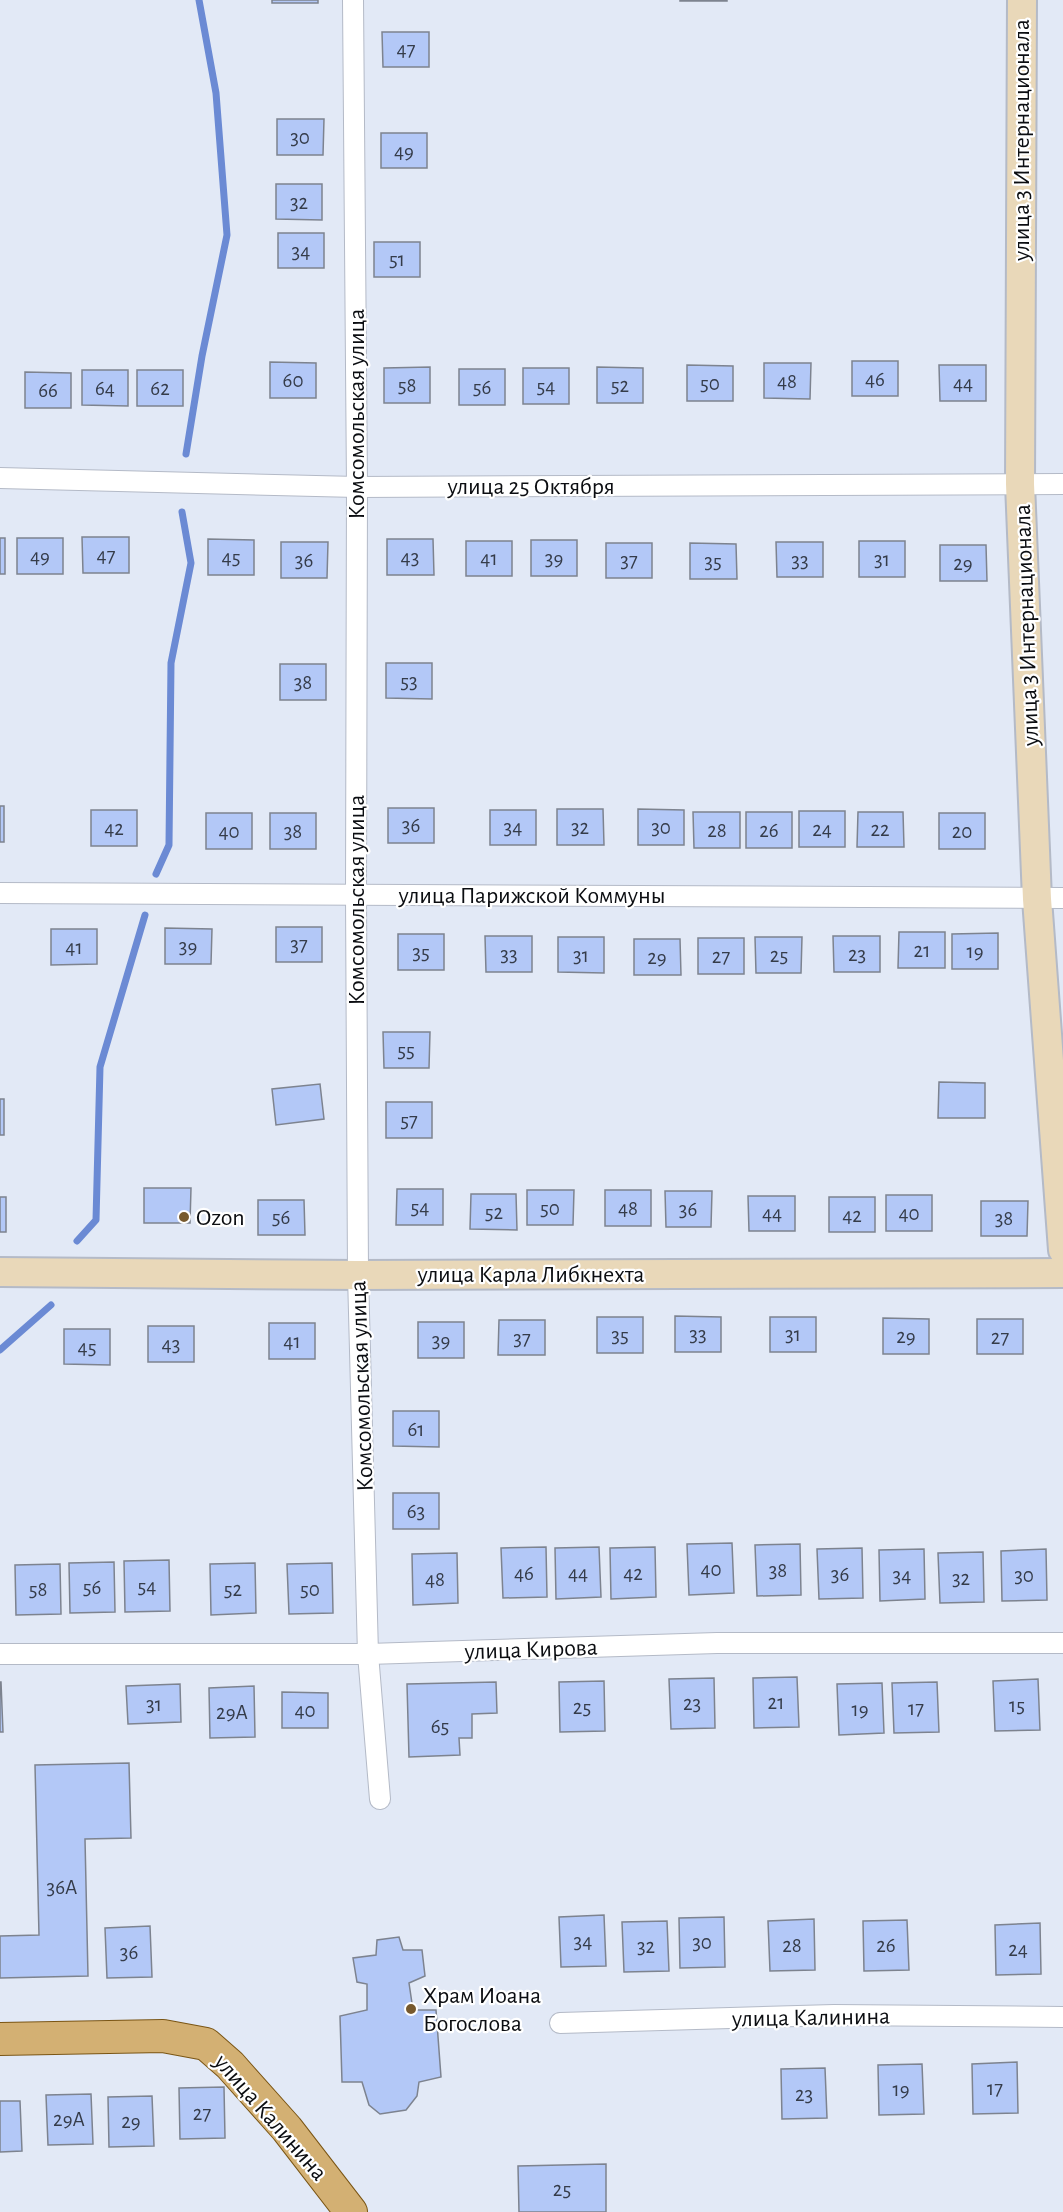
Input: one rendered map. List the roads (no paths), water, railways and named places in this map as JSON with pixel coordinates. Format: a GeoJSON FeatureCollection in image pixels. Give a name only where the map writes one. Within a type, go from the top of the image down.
{"type":"FeatureCollection","features":[{"type":"Feature","properties":{"kind":"main road","name":"улица 3 Интернационала"},"geometry":{"type":"LineString","coordinates":[[1022,0],[1020,484],[1050,899],[1063,1250]]}},
{"type":"Feature","properties":{"kind":"main road","name":"улица Карла Либкнехта"},"geometry":{"type":"LineString","coordinates":[[0,1272],[358,1275],[1063,1273]]}},
{"type":"Feature","properties":{"kind":"main road","name":"улица Калинина"},"geometry":{"type":"LineString","coordinates":[[0,2039],[163,2036],[206,2044],[230,2065],[287,2129],[351,2212]]}},
{"type":"Feature","properties":{"kind":"street","name":"Комсомольская улица"},"geometry":{"type":"LineString","coordinates":[[353,0],[357,487],[358,1275],[368,1654],[380,1799]]}},
{"type":"Feature","properties":{"kind":"street","name":"улица 25 Октября"},"geometry":{"type":"LineString","coordinates":[[0,478],[357,487],[1063,484]]}},
{"type":"Feature","properties":{"kind":"street","name":"улица Парижской Коммуны"},"geometry":{"type":"LineString","coordinates":[[0,892],[1050,899]]}},
{"type":"Feature","properties":{"kind":"street","name":"улица Кирова"},"geometry":{"type":"LineString","coordinates":[[0,1654],[368,1654],[717,1643],[1063,1643]]}},
{"type":"Feature","properties":{"kind":"street","name":"улица Калинина"},"geometry":{"type":"LineString","coordinates":[[560,2023],[834,2015],[1063,2017]]}},
{"type":"Feature","properties":{"kind":"waterway"},"geometry":{"type":"LineString","coordinates":[[186,454],[202,356],[227,235],[216,93],[199,0]]}},
{"type":"Feature","properties":{"kind":"waterway"},"geometry":{"type":"LineString","coordinates":[[156,874],[169,845],[171,663],[191,563],[182,512]]}},
{"type":"Feature","properties":{"kind":"waterway"},"geometry":{"type":"LineString","coordinates":[[77,1241],[96,1220],[100,1067],[145,915]]}},
{"type":"Feature","properties":{"kind":"waterway"},"geometry":{"type":"LineString","coordinates":[[0,1350],[51,1305]]}},
{"type":"Feature","properties":{"kind":"place","name":"Ozon"},"geometry":{"type":"Point","coordinates":[184,1217]}},
{"type":"Feature","properties":{"kind":"place","name":"Храм Иоана Богослова"},"geometry":{"type":"Point","coordinates":[411,2009]}}]}
